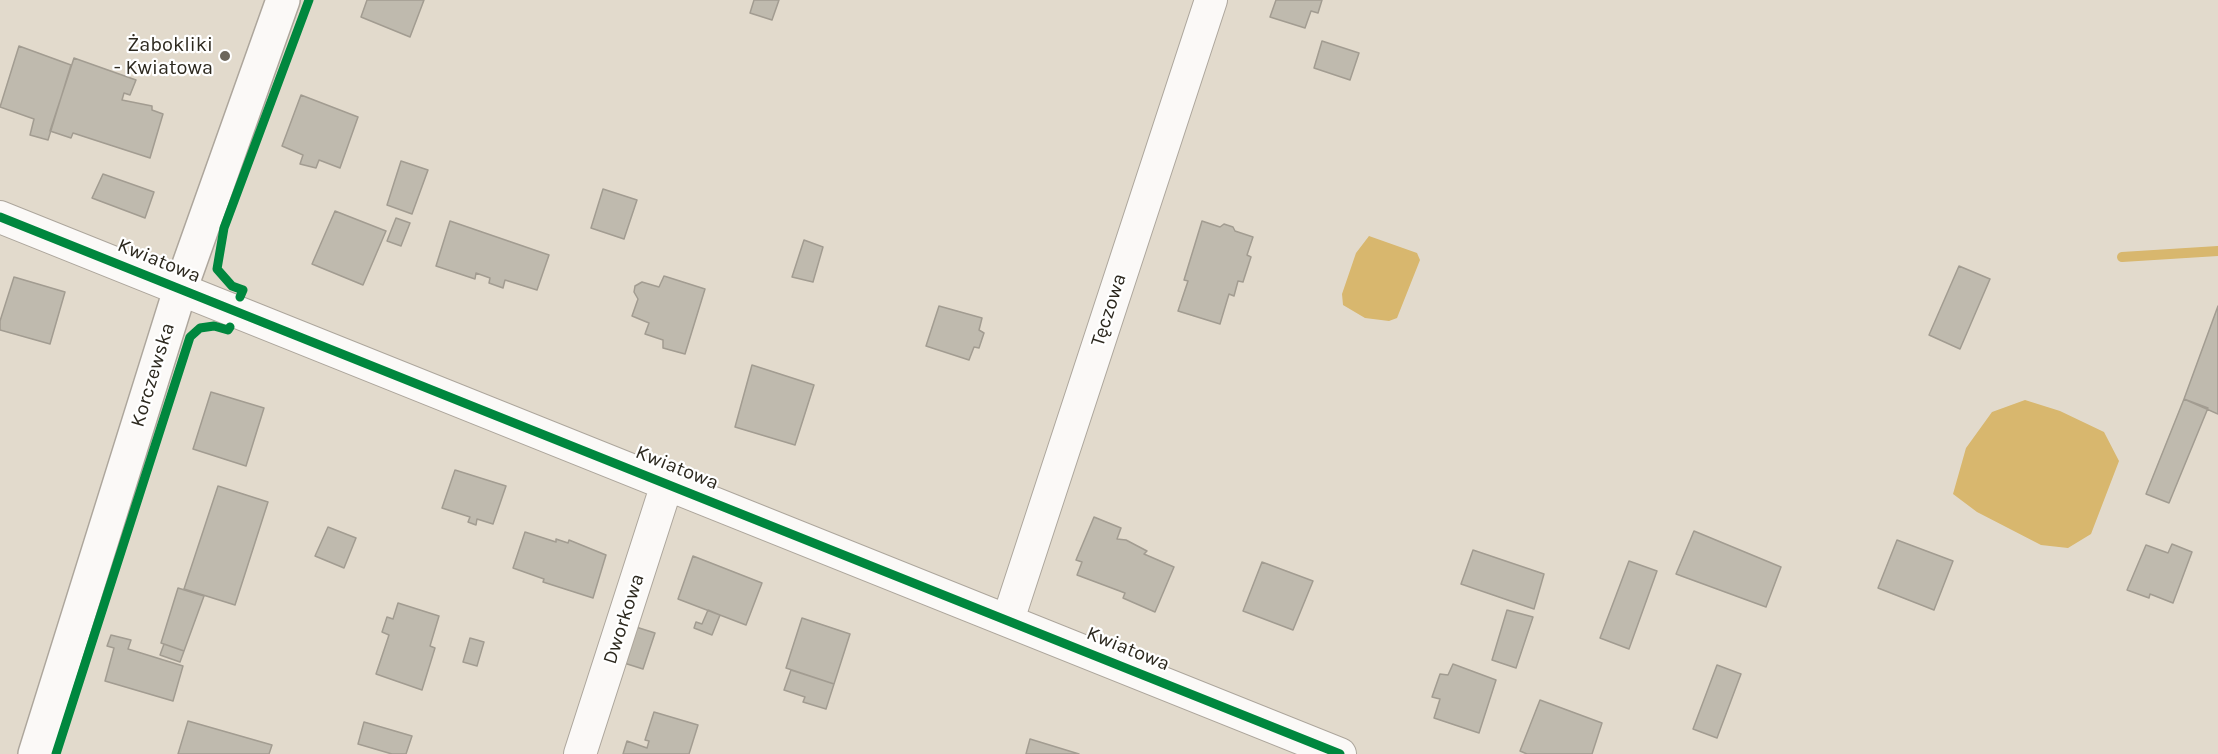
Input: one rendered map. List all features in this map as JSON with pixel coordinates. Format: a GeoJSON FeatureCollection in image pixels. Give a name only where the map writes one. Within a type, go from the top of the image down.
{"type":"FeatureCollection","features":[{"type":"Feature","properties":{"kind":"street","name":"Korczewska"},"geometry":{"type":"LineString","coordinates":[[35,754],[180,290],[283,0]]}},
{"type":"Feature","properties":{"kind":"street","name":"Tęczowa"},"geometry":{"type":"LineString","coordinates":[[1008,620],[1211,0]]}},
{"type":"Feature","properties":{"kind":"street","name":"Kwiatowa"},"geometry":{"type":"LineString","coordinates":[[0,217],[1340,754]]}},
{"type":"Feature","properties":{"kind":"street","name":"Dworkowa"},"geometry":{"type":"LineString","coordinates":[[580,754],[668,484]]}},
{"type":"Feature","properties":{"kind":"shaded area"},"geometry":{"type":"Polygon","coordinates":[[[1369,236],[1417,253],[1420,260],[1397,318],[1389,321],[1365,318],[1343,305],[1342,294],[1356,253],[1369,236]]]}},
{"type":"Feature","properties":{"kind":"shaded area"},"geometry":{"type":"Polygon","coordinates":[[[2025,400],[2060,411],[2104,432],[2119,461],[2091,534],[2068,548],[2041,545],[1977,512],[1953,494],[1966,448],[1992,412],[2025,400]]]}},
{"type":"Feature","properties":{"kind":"building"},"geometry":{"type":"Polygon","coordinates":[[[367,0],[424,0],[410,37],[361,17],[367,0]]]}},
{"type":"Feature","properties":{"kind":"building"},"geometry":{"type":"Polygon","coordinates":[[[754,0],[779,0],[772,20],[750,13],[754,0]]]}},
{"type":"Feature","properties":{"kind":"building"},"geometry":{"type":"Polygon","coordinates":[[[1276,0],[1322,0],[1318,13],[1311,11],[1305,28],[1270,17],[1276,0]]]}},
{"type":"Feature","properties":{"kind":"building"},"geometry":{"type":"Polygon","coordinates":[[[1322,41],[1359,53],[1350,80],[1314,68],[1322,41]]]}},
{"type":"Feature","properties":{"kind":"building"},"geometry":{"type":"Polygon","coordinates":[[[19,46],[71,65],[48,140],[30,135],[34,119],[0,107],[19,46]]]}},
{"type":"Feature","properties":{"kind":"building"},"geometry":{"type":"Polygon","coordinates":[[[74,58],[136,80],[130,95],[124,93],[122,100],[152,106],[152,110],[163,114],[150,158],[73,133],[71,138],[50,131],[74,58]]]}},
{"type":"Feature","properties":{"kind":"building"},"geometry":{"type":"Polygon","coordinates":[[[301,95],[358,117],[340,168],[319,160],[316,168],[300,164],[303,155],[282,146],[301,95]]]}},
{"type":"Feature","properties":{"kind":"building"},"geometry":{"type":"Polygon","coordinates":[[[401,161],[428,170],[412,214],[387,205],[401,161]]]}},
{"type":"Feature","properties":{"kind":"building"},"geometry":{"type":"Polygon","coordinates":[[[103,174],[154,192],[145,218],[92,198],[103,174]]]}},
{"type":"Feature","properties":{"kind":"building"},"geometry":{"type":"Polygon","coordinates":[[[603,189],[637,200],[624,239],[591,228],[603,189]]]}},
{"type":"Feature","properties":{"kind":"building"},"geometry":{"type":"Polygon","coordinates":[[[335,211],[386,231],[363,285],[312,264],[335,211]]]}},
{"type":"Feature","properties":{"kind":"building"},"geometry":{"type":"Polygon","coordinates":[[[396,218],[410,223],[401,246],[387,241],[396,218]]]}},
{"type":"Feature","properties":{"kind":"building"},"geometry":{"type":"Polygon","coordinates":[[[450,221],[549,255],[537,290],[505,280],[503,288],[489,283],[490,278],[476,273],[475,279],[436,266],[450,221]]]}},
{"type":"Feature","properties":{"kind":"building"},"geometry":{"type":"Polygon","coordinates":[[[1202,221],[1220,227],[1224,224],[1233,227],[1235,231],[1253,237],[1247,255],[1251,257],[1243,282],[1238,281],[1234,296],[1229,294],[1220,324],[1178,311],[1188,281],[1184,280],[1202,221]]]}},
{"type":"Feature","properties":{"kind":"building"},"geometry":{"type":"Polygon","coordinates":[[[804,240],[823,247],[813,282],[792,277],[804,240]]]}},
{"type":"Feature","properties":{"kind":"building"},"geometry":{"type":"Polygon","coordinates":[[[1959,266],[1990,279],[1960,349],[1929,335],[1959,266]]]}},
{"type":"Feature","properties":{"kind":"building"},"geometry":{"type":"Polygon","coordinates":[[[664,276],[705,289],[685,354],[663,348],[663,340],[645,334],[649,323],[632,316],[638,299],[634,292],[635,286],[642,282],[659,287],[664,276]]]}},
{"type":"Feature","properties":{"kind":"building"},"geometry":{"type":"Polygon","coordinates":[[[14,277],[65,292],[50,344],[0,330],[0,321],[14,277]]]}},
{"type":"Feature","properties":{"kind":"building"},"geometry":{"type":"Polygon","coordinates":[[[939,306],[982,318],[979,330],[984,333],[979,348],[974,347],[969,360],[926,346],[939,306]]]}},
{"type":"Feature","properties":{"kind":"building"},"geometry":{"type":"Polygon","coordinates":[[[2218,306],[2218,414],[2184,399],[2218,306]]]}},
{"type":"Feature","properties":{"kind":"building"},"geometry":{"type":"Polygon","coordinates":[[[752,365],[814,385],[795,445],[735,427],[752,365]]]}},
{"type":"Feature","properties":{"kind":"building"},"geometry":{"type":"Polygon","coordinates":[[[211,392],[264,408],[246,466],[193,449],[211,392]]]}},
{"type":"Feature","properties":{"kind":"building"},"geometry":{"type":"Polygon","coordinates":[[[2184,399],[2208,408],[2169,503],[2146,494],[2184,399]]]}},
{"type":"Feature","properties":{"kind":"building"},"geometry":{"type":"Polygon","coordinates":[[[455,470],[506,486],[493,524],[477,519],[476,525],[468,522],[470,517],[442,508],[455,470]]]}},
{"type":"Feature","properties":{"kind":"building"},"geometry":{"type":"Polygon","coordinates":[[[218,486],[268,502],[235,605],[184,589],[218,486]]]}},
{"type":"Feature","properties":{"kind":"building"},"geometry":{"type":"Polygon","coordinates":[[[1094,517],[1121,528],[1117,539],[1126,540],[1147,551],[1144,554],[1174,567],[1155,612],[1123,598],[1125,593],[1077,575],[1082,562],[1076,560],[1094,517]]]}},
{"type":"Feature","properties":{"kind":"building"},"geometry":{"type":"Polygon","coordinates":[[[328,527],[356,538],[344,568],[315,556],[328,527]]]}},
{"type":"Feature","properties":{"kind":"building"},"geometry":{"type":"Polygon","coordinates":[[[1694,531],[1781,567],[1766,607],[1676,574],[1694,531]]]}},
{"type":"Feature","properties":{"kind":"building"},"geometry":{"type":"Polygon","coordinates":[[[525,532],[556,542],[556,539],[568,543],[569,540],[606,555],[593,598],[543,582],[544,579],[513,568],[525,532]]]}},
{"type":"Feature","properties":{"kind":"building"},"geometry":{"type":"Polygon","coordinates":[[[1897,540],[1953,561],[1934,610],[1878,588],[1897,540]]]}},
{"type":"Feature","properties":{"kind":"building"},"geometry":{"type":"Polygon","coordinates":[[[2172,544],[2192,552],[2173,603],[2150,594],[2149,598],[2127,590],[2146,545],[2168,553],[2172,544]]]}},
{"type":"Feature","properties":{"kind":"building"},"geometry":{"type":"Polygon","coordinates":[[[1473,550],[1544,574],[1534,609],[1461,584],[1473,550]]]}},
{"type":"Feature","properties":{"kind":"building"},"geometry":{"type":"Polygon","coordinates":[[[693,556],[762,583],[746,625],[678,599],[693,556]]]}},
{"type":"Feature","properties":{"kind":"building"},"geometry":{"type":"Polygon","coordinates":[[[1629,561],[1657,571],[1629,649],[1600,638],[1629,561]]]}},
{"type":"Feature","properties":{"kind":"building"},"geometry":{"type":"Polygon","coordinates":[[[1262,562],[1313,581],[1293,630],[1243,611],[1262,562]]]}},
{"type":"Feature","properties":{"kind":"building"},"geometry":{"type":"Polygon","coordinates":[[[178,588],[204,596],[184,651],[161,643],[178,588]]]}},
{"type":"Feature","properties":{"kind":"building"},"geometry":{"type":"Polygon","coordinates":[[[398,603],[439,616],[430,646],[435,648],[422,690],[376,674],[389,635],[382,632],[387,617],[393,619],[398,603]]]}},
{"type":"Feature","properties":{"kind":"building"},"geometry":{"type":"Polygon","coordinates":[[[708,610],[720,615],[712,635],[694,628],[696,622],[702,624],[708,610]]]}},
{"type":"Feature","properties":{"kind":"building"},"geometry":{"type":"Polygon","coordinates":[[[1507,610],[1533,617],[1516,668],[1492,660],[1507,610]]]}},
{"type":"Feature","properties":{"kind":"building"},"geometry":{"type":"Polygon","coordinates":[[[802,618],[850,634],[834,684],[786,668],[802,618]]]}},
{"type":"Feature","properties":{"kind":"building"},"geometry":{"type":"Polygon","coordinates":[[[636,627],[655,633],[643,669],[624,663],[636,627]]]}},
{"type":"Feature","properties":{"kind":"building"},"geometry":{"type":"Polygon","coordinates":[[[111,635],[131,640],[128,649],[183,666],[173,701],[105,681],[114,648],[107,646],[111,635]]]}},
{"type":"Feature","properties":{"kind":"building"},"geometry":{"type":"Polygon","coordinates":[[[470,638],[484,642],[477,666],[463,662],[470,638]]]}},
{"type":"Feature","properties":{"kind":"building"},"geometry":{"type":"Polygon","coordinates":[[[164,644],[184,651],[180,662],[160,655],[164,644]]]}},
{"type":"Feature","properties":{"kind":"building"},"geometry":{"type":"Polygon","coordinates":[[[1453,664],[1496,680],[1479,733],[1434,718],[1440,699],[1432,697],[1440,674],[1448,675],[1453,664]]]}},
{"type":"Feature","properties":{"kind":"building"},"geometry":{"type":"Polygon","coordinates":[[[1717,665],[1741,674],[1717,738],[1693,729],[1717,665]]]}},
{"type":"Feature","properties":{"kind":"building"},"geometry":{"type":"Polygon","coordinates":[[[791,670],[834,684],[826,709],[803,702],[805,697],[784,690],[791,670]]]}},
{"type":"Feature","properties":{"kind":"building"},"geometry":{"type":"Polygon","coordinates":[[[1540,700],[1602,723],[1592,754],[1527,754],[1520,751],[1540,700]]]}},
{"type":"Feature","properties":{"kind":"building"},"geometry":{"type":"Polygon","coordinates":[[[654,712],[698,725],[689,754],[623,754],[627,741],[647,748],[649,741],[645,740],[654,712]]]}},
{"type":"Feature","properties":{"kind":"building"},"geometry":{"type":"Polygon","coordinates":[[[188,721],[272,745],[269,754],[178,754],[188,721]]]}},
{"type":"Feature","properties":{"kind":"building"},"geometry":{"type":"Polygon","coordinates":[[[364,722],[412,736],[406,754],[392,754],[358,744],[364,722]]]}},
{"type":"Feature","properties":{"kind":"building"},"geometry":{"type":"Polygon","coordinates":[[[1030,739],[1079,754],[1026,754],[1030,739]]]}},
{"type":"Feature","properties":{"kind":"waterway"},"geometry":{"type":"LineString","coordinates":[[2122,257],[2218,251]]}},
{"type":"Feature","properties":{"kind":"cycle path"},"geometry":{"type":"LineString","coordinates":[[240,297],[243,290],[232,286],[217,269],[224,228],[309,0]]}},
{"type":"Feature","properties":{"kind":"cycle path"},"geometry":{"type":"LineString","coordinates":[[0,217],[1340,754]]}},
{"type":"Feature","properties":{"kind":"cycle path"},"geometry":{"type":"LineString","coordinates":[[56,754],[190,337],[200,328],[214,326],[228,330],[230,327]]}},
{"type":"Feature","properties":{"kind":"place","name":"Żabokliki - Kwiatowa"},"geometry":{"type":"Point","coordinates":[225,56]}}]}
